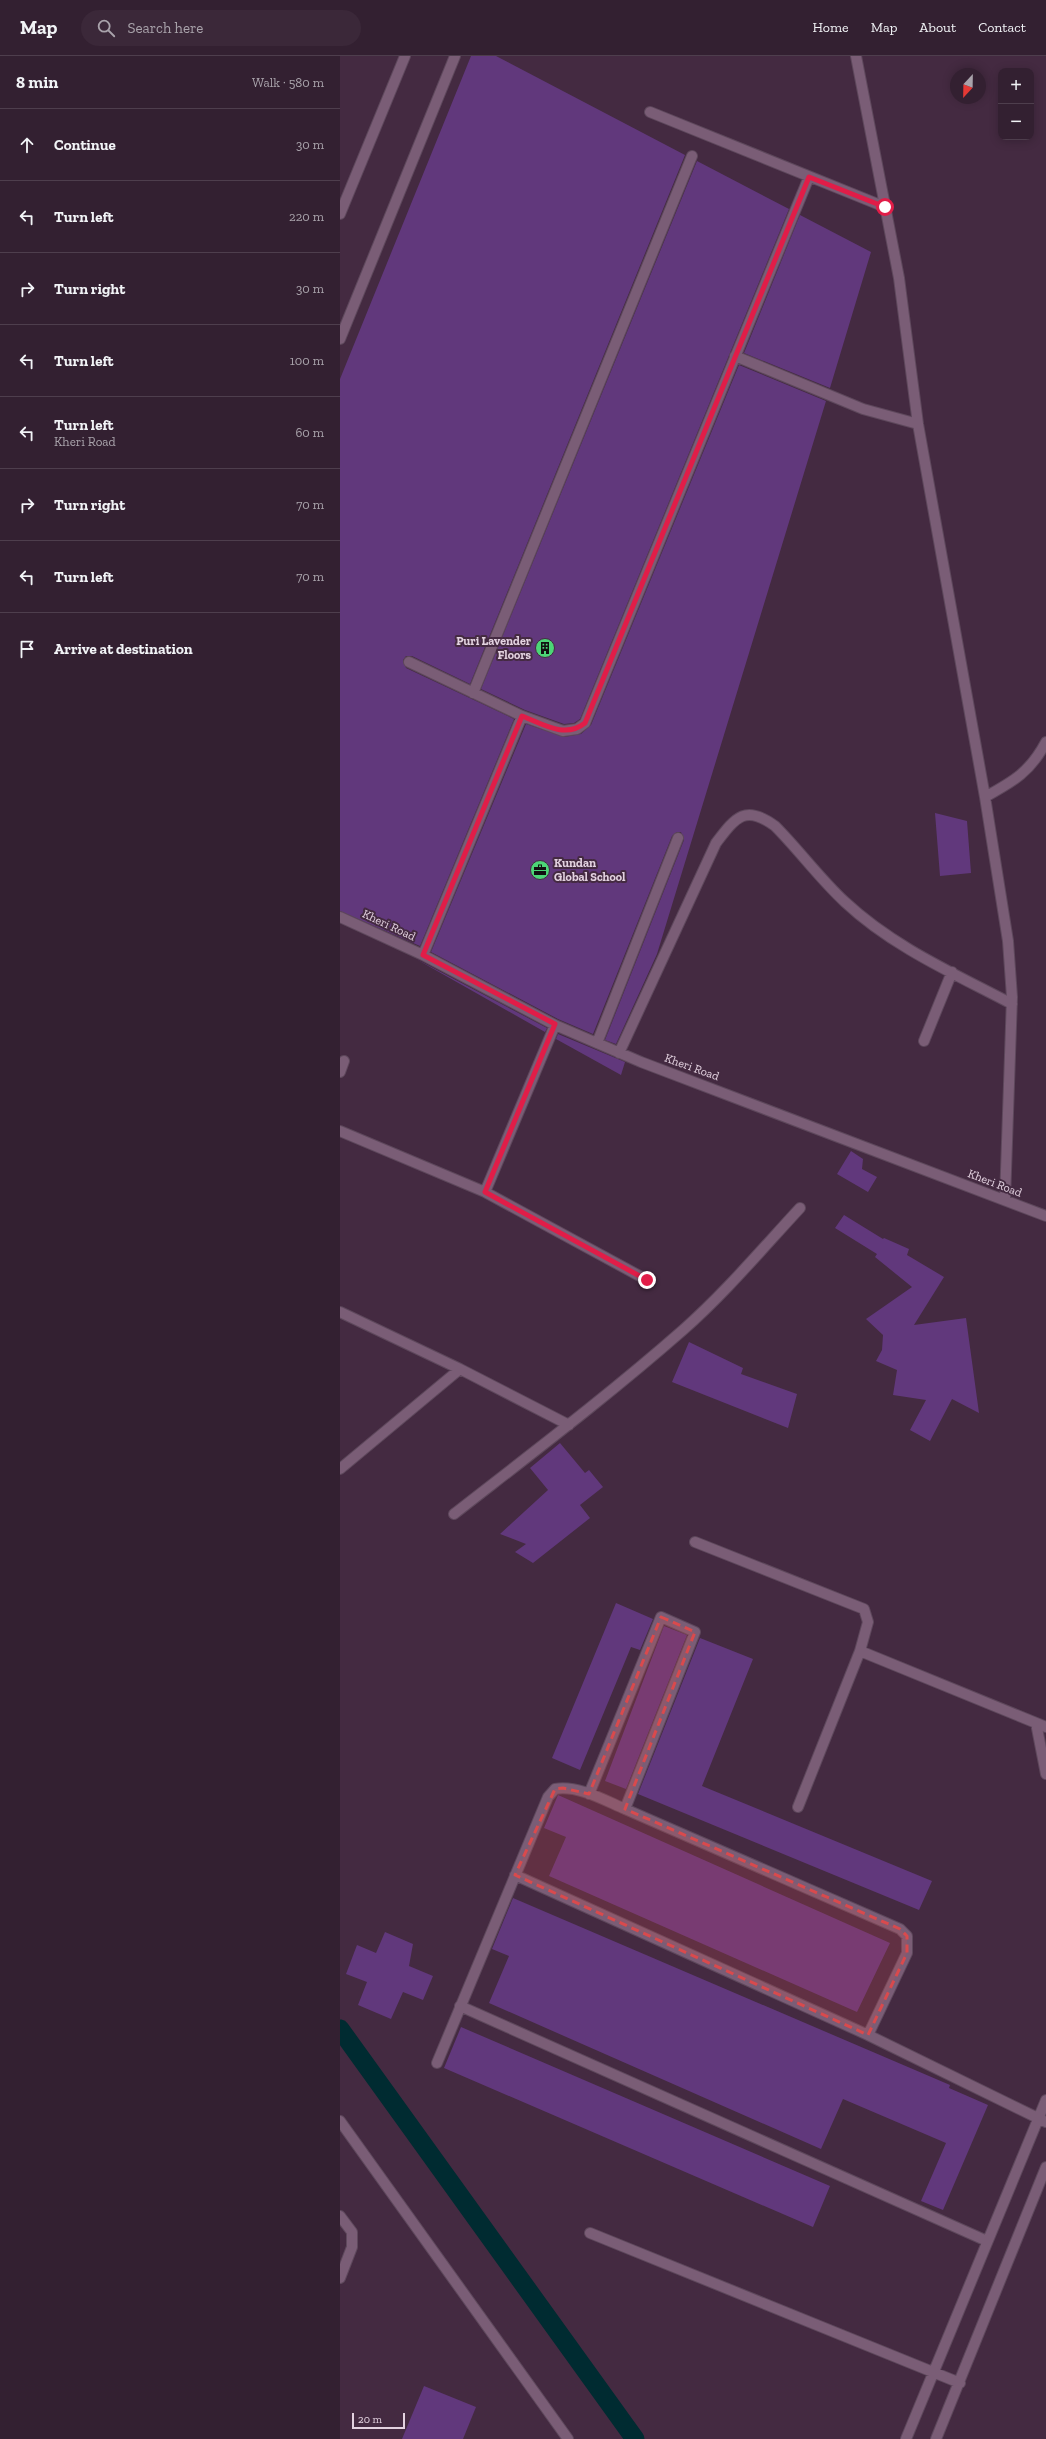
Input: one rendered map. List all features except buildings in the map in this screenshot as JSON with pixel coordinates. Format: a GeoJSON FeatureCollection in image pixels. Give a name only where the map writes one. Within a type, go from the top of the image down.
{"type":"FeatureCollection","features":[{"type":"Feature","properties":{"kind":"street"},"geometry":{"type":"LineString","coordinates":[[340,214],[405,56]]}},
{"type":"Feature","properties":{"kind":"street"},"geometry":{"type":"LineString","coordinates":[[340,339],[455,56]]}},
{"type":"Feature","properties":{"kind":"street"},"geometry":{"type":"LineString","coordinates":[[856,56],[899,278],[918,424],[985,797],[1008,942],[1012,1004],[1005,1200]]}},
{"type":"Feature","properties":{"kind":"street"},"geometry":{"type":"LineString","coordinates":[[650,112],[885,207]]}},
{"type":"Feature","properties":{"kind":"street"},"geometry":{"type":"LineString","coordinates":[[473,693],[692,156]]}},
{"type":"Feature","properties":{"kind":"street"},"geometry":{"type":"LineString","coordinates":[[409,662],[522,716],[563,732],[577,729],[585,723],[734,356],[809,177]]}},
{"type":"Feature","properties":{"kind":"street"},"geometry":{"type":"LineString","coordinates":[[734,356],[863,408],[918,424]]}},
{"type":"Feature","properties":{"kind":"street"},"geometry":{"type":"LineString","coordinates":[[423,955],[522,716]]}},
{"type":"Feature","properties":{"kind":"street"},"geometry":{"type":"LineString","coordinates":[[985,797],[1016,780],[1030,768],[1046,742]]}},
{"type":"Feature","properties":{"kind":"street"},"geometry":{"type":"LineString","coordinates":[[619,1053],[700,873],[716,843],[740,815],[751,814],[764,818],[775,826],[845,902],[889,936],[1012,1004]]}},
{"type":"Feature","properties":{"kind":"street"},"geometry":{"type":"LineString","coordinates":[[597,1043],[678,838]]}},
{"type":"Feature","properties":{"kind":"street","name":"Kheri Road"},"geometry":{"type":"LineString","coordinates":[[340,917],[423,955],[555,1024],[619,1053],[1046,1216]]}},
{"type":"Feature","properties":{"kind":"street"},"geometry":{"type":"LineString","coordinates":[[924,1041],[952,972]]}},
{"type":"Feature","properties":{"kind":"street"},"geometry":{"type":"LineString","coordinates":[[485,1192],[555,1024]]}},
{"type":"Feature","properties":{"kind":"street"},"geometry":{"type":"LineString","coordinates":[[340,1072],[344,1061]]}},
{"type":"Feature","properties":{"kind":"street"},"geometry":{"type":"LineString","coordinates":[[340,1131],[485,1192],[647,1280]]}},
{"type":"Feature","properties":{"kind":"street"},"geometry":{"type":"LineString","coordinates":[[454,1514],[569,1425],[684,1329],[740,1273],[800,1208]]}},
{"type":"Feature","properties":{"kind":"street"},"geometry":{"type":"LineString","coordinates":[[340,1312],[460,1369],[569,1425]]}},
{"type":"Feature","properties":{"kind":"street"},"geometry":{"type":"LineString","coordinates":[[340,1469],[460,1369]]}},
{"type":"Feature","properties":{"kind":"street"},"geometry":{"type":"LineString","coordinates":[[695,1542],[864,1609],[868,1622],[860,1651],[798,1807]]}},
{"type":"Feature","properties":{"kind":"street"},"geometry":{"type":"LineString","coordinates":[[590,1794],[661,1617],[695,1632],[626,1809]]}},
{"type":"Feature","properties":{"kind":"street"},"geometry":{"type":"LineString","coordinates":[[860,1651],[1046,1727]]}},
{"type":"Feature","properties":{"kind":"street"},"geometry":{"type":"LineString","coordinates":[[1036,1723],[1046,1774]]}},
{"type":"Feature","properties":{"kind":"street"},"geometry":{"type":"LineString","coordinates":[[437,2063],[548,1797],[554,1789],[563,1788],[590,1794],[900,1928],[907,1936],[907,1952],[868,2035]]}},
{"type":"Feature","properties":{"kind":"street"},"geometry":{"type":"LineString","coordinates":[[515,1875],[868,2035],[1042,2120]]}},
{"type":"Feature","properties":{"kind":"street"},"geometry":{"type":"LineString","coordinates":[[460,2006],[987,2241]]}},
{"type":"Feature","properties":{"kind":"street"},"geometry":{"type":"LineString","coordinates":[[906,2439],[987,2241],[1042,2120],[1046,2100]]}},
{"type":"Feature","properties":{"kind":"street"},"geometry":{"type":"LineString","coordinates":[[340,2121],[568,2439]]}},
{"type":"Feature","properties":{"kind":"street"},"geometry":{"type":"LineString","coordinates":[[936,2439],[960,2383],[1046,2167]]}},
{"type":"Feature","properties":{"kind":"street"},"geometry":{"type":"LineString","coordinates":[[340,2216],[352,2232],[352,2247],[340,2278]]}},
{"type":"Feature","properties":{"kind":"street"},"geometry":{"type":"LineString","coordinates":[[590,2233],[960,2383]]}},
{"type":"Feature","properties":{"kind":"highlighted area"},"geometry":{"type":"Polygon","coordinates":[[[661,1617],[695,1632],[625,1809],[900,1929],[907,1936],[907,1953],[868,2035],[515,1875],[555,1789],[563,1788],[589,1794],[661,1617]]]}},
{"type":"Feature","properties":{"kind":"waterway"},"geometry":{"type":"LineString","coordinates":[[340,2029],[635,2439]]}},
{"type":"Feature","properties":{"kind":"place","name":"Puri Lavender Floors"},"geometry":{"type":"Point","coordinates":[545,648]}},
{"type":"Feature","properties":{"kind":"place","name":"Kundan Global School"},"geometry":{"type":"Point","coordinates":[540,870]}},
{"type":"Feature","properties":{"kind":"route"},"geometry":{"type":"LineString","coordinates":[[647,1280],[485,1192],[555,1024],[423,955],[522,716],[563,732],[577,729],[585,723],[734,356],[809,177],[885,207]]}}]}
